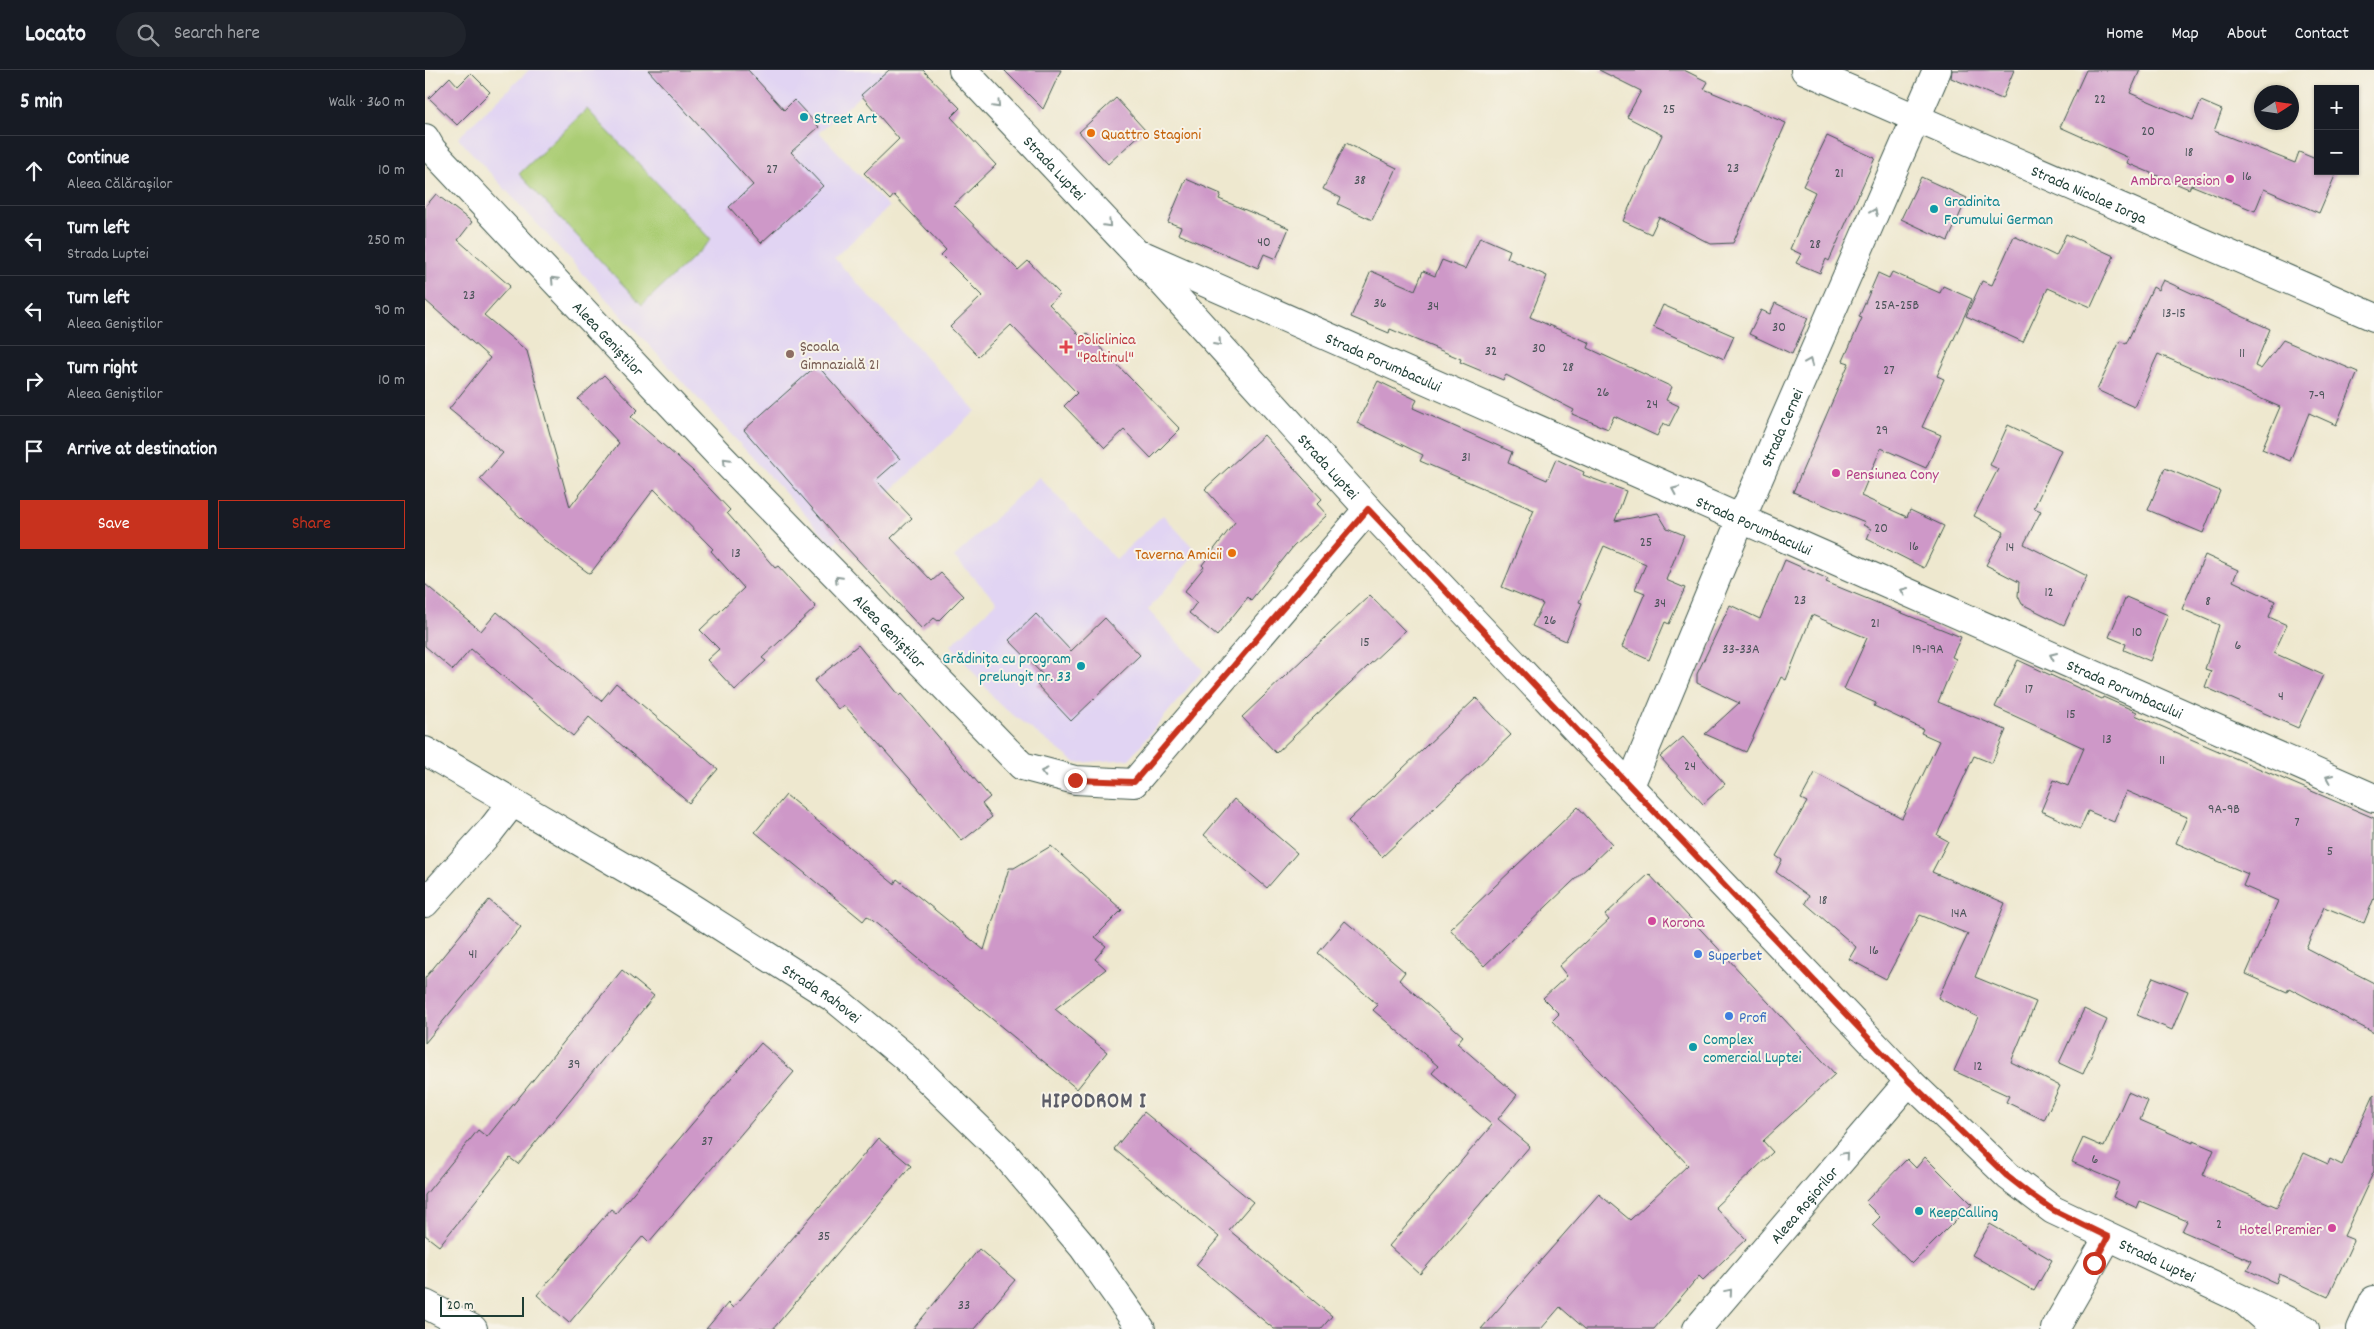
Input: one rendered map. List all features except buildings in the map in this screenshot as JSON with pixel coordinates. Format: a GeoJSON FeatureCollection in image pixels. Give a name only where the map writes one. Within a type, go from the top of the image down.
{"type":"FeatureCollection","features":[{"type":"Feature","properties":{"kind":"street","name":"Strada Luptei"},"geometry":{"type":"LineString","coordinates":[[963,70],[1135,252],[1368,509],[1909,1081],[2007,1176],[2053,1210],[2305,1329]]}},
{"type":"Feature","properties":{"kind":"street","name":"Strada Nicolae Iorga"},"geometry":{"type":"LineString","coordinates":[[1805,70],[2374,317]]}},
{"type":"Feature","properties":{"kind":"street","name":"Strada Cernei"},"geometry":{"type":"LineString","coordinates":[[1630,786],[1741,519],[1937,70]]}},
{"type":"Feature","properties":{"kind":"street","name":"Aleea Geniștilor"},"geometry":{"type":"LineString","coordinates":[[427,148],[726,462],[1022,766],[1075,780],[1134,782],[1368,509]]}},
{"type":"Feature","properties":{"kind":"street","name":"Strada Porumbacului"},"geometry":{"type":"LineString","coordinates":[[1135,252],[2374,798]]}},
{"type":"Feature","properties":{"kind":"street","name":"Strada Rahovei"},"geometry":{"type":"LineString","coordinates":[[425,751],[673,896],[835,999],[904,1056],[1003,1152],[1038,1191],[1083,1247],[1141,1329]]}},
{"type":"Feature","properties":{"kind":"street"},"geometry":{"type":"LineString","coordinates":[[425,904],[513,803]]}},
{"type":"Feature","properties":{"kind":"street","name":"Aleea Roșiorilor"},"geometry":{"type":"LineString","coordinates":[[1697,1329],[1909,1081]]}},
{"type":"Feature","properties":{"kind":"street"},"geometry":{"type":"LineString","coordinates":[[2055,1329],[2108,1237]]}},
{"type":"Feature","properties":{"kind":"street"},"geometry":{"type":"LineString","coordinates":[[2243,1300],[2276,1329]]}},
{"type":"Feature","properties":{"kind":"street"},"geometry":{"type":"LineString","coordinates":[[2361,1329],[2374,1300]]}},
{"type":"Feature","properties":{"kind":"street"},"geometry":{"type":"LineString","coordinates":[[425,1304],[473,1329]]}},
{"type":"Feature","properties":{"kind":"shaded area","name":"Școala Gimnazială 21"},"geometry":{"type":"Polygon","coordinates":[[[529,70],[889,70],[819,132],[889,207],[834,258],[976,411],[833,545],[458,138],[529,70]]]}},
{"type":"Feature","properties":{"kind":"shaded area"},"geometry":{"type":"Polygon","coordinates":[[[1039,477],[1116,559],[1163,515],[1197,552],[1148,610],[1203,670],[1129,759],[1076,763],[1000,705],[951,645],[997,602],[954,557],[1039,477]]]}},
{"type":"Feature","properties":{"kind":"green space"},"geometry":{"type":"Polygon","coordinates":[[[587,109],[711,240],[642,305],[519,174],[587,109]]]}},
{"type":"Feature","properties":{"kind":"place","name":"Street Art"},"geometry":{"type":"Point","coordinates":[804,117]}},
{"type":"Feature","properties":{"kind":"place","name":"Quattro Stagioni"},"geometry":{"type":"Point","coordinates":[1091,133]}},
{"type":"Feature","properties":{"kind":"place","name":"Ambra Pension"},"geometry":{"type":"Point","coordinates":[2230,179]}},
{"type":"Feature","properties":{"kind":"place","name":"Gradinita Forumului German"},"geometry":{"type":"Point","coordinates":[1934,209]}},
{"type":"Feature","properties":{"kind":"place","name":"Policlinica \"Paltinul\""},"geometry":{"type":"Point","coordinates":[1066,347]}},
{"type":"Feature","properties":{"kind":"place","name":"Școala Gimnazială 21"},"geometry":{"type":"Point","coordinates":[790,354]}},
{"type":"Feature","properties":{"kind":"place","name":"Pensiunea Cony"},"geometry":{"type":"Point","coordinates":[1836,473]}},
{"type":"Feature","properties":{"kind":"place","name":"Taverna Amicii"},"geometry":{"type":"Point","coordinates":[1232,553]}},
{"type":"Feature","properties":{"kind":"place","name":"Grădinița cu program prelungit nr. 33"},"geometry":{"type":"Point","coordinates":[1081,666]}},
{"type":"Feature","properties":{"kind":"place","name":"Korona"},"geometry":{"type":"Point","coordinates":[1652,921]}},
{"type":"Feature","properties":{"kind":"place","name":"Superbet"},"geometry":{"type":"Point","coordinates":[1698,954]}},
{"type":"Feature","properties":{"kind":"place","name":"Profi"},"geometry":{"type":"Point","coordinates":[1729,1016]}},
{"type":"Feature","properties":{"kind":"place","name":"Complex comercial Luptei"},"geometry":{"type":"Point","coordinates":[1693,1047]}},
{"type":"Feature","properties":{"kind":"place","name":"KeepCalling"},"geometry":{"type":"Point","coordinates":[1919,1211]}},
{"type":"Feature","properties":{"kind":"place","name":"Hotel Premier"},"geometry":{"type":"Point","coordinates":[2332,1228]}},
{"type":"Feature","properties":{"kind":"district","name":"HIPODROM I"},"geometry":{"type":"Point","coordinates":[1094,1100]}},
{"type":"Feature","properties":{"kind":"route"},"geometry":{"type":"LineString","coordinates":[[1075,780],[1134,782],[1368,509],[1909,1081],[2007,1176],[2053,1210],[2108,1237],[2094,1263]]}}]}
